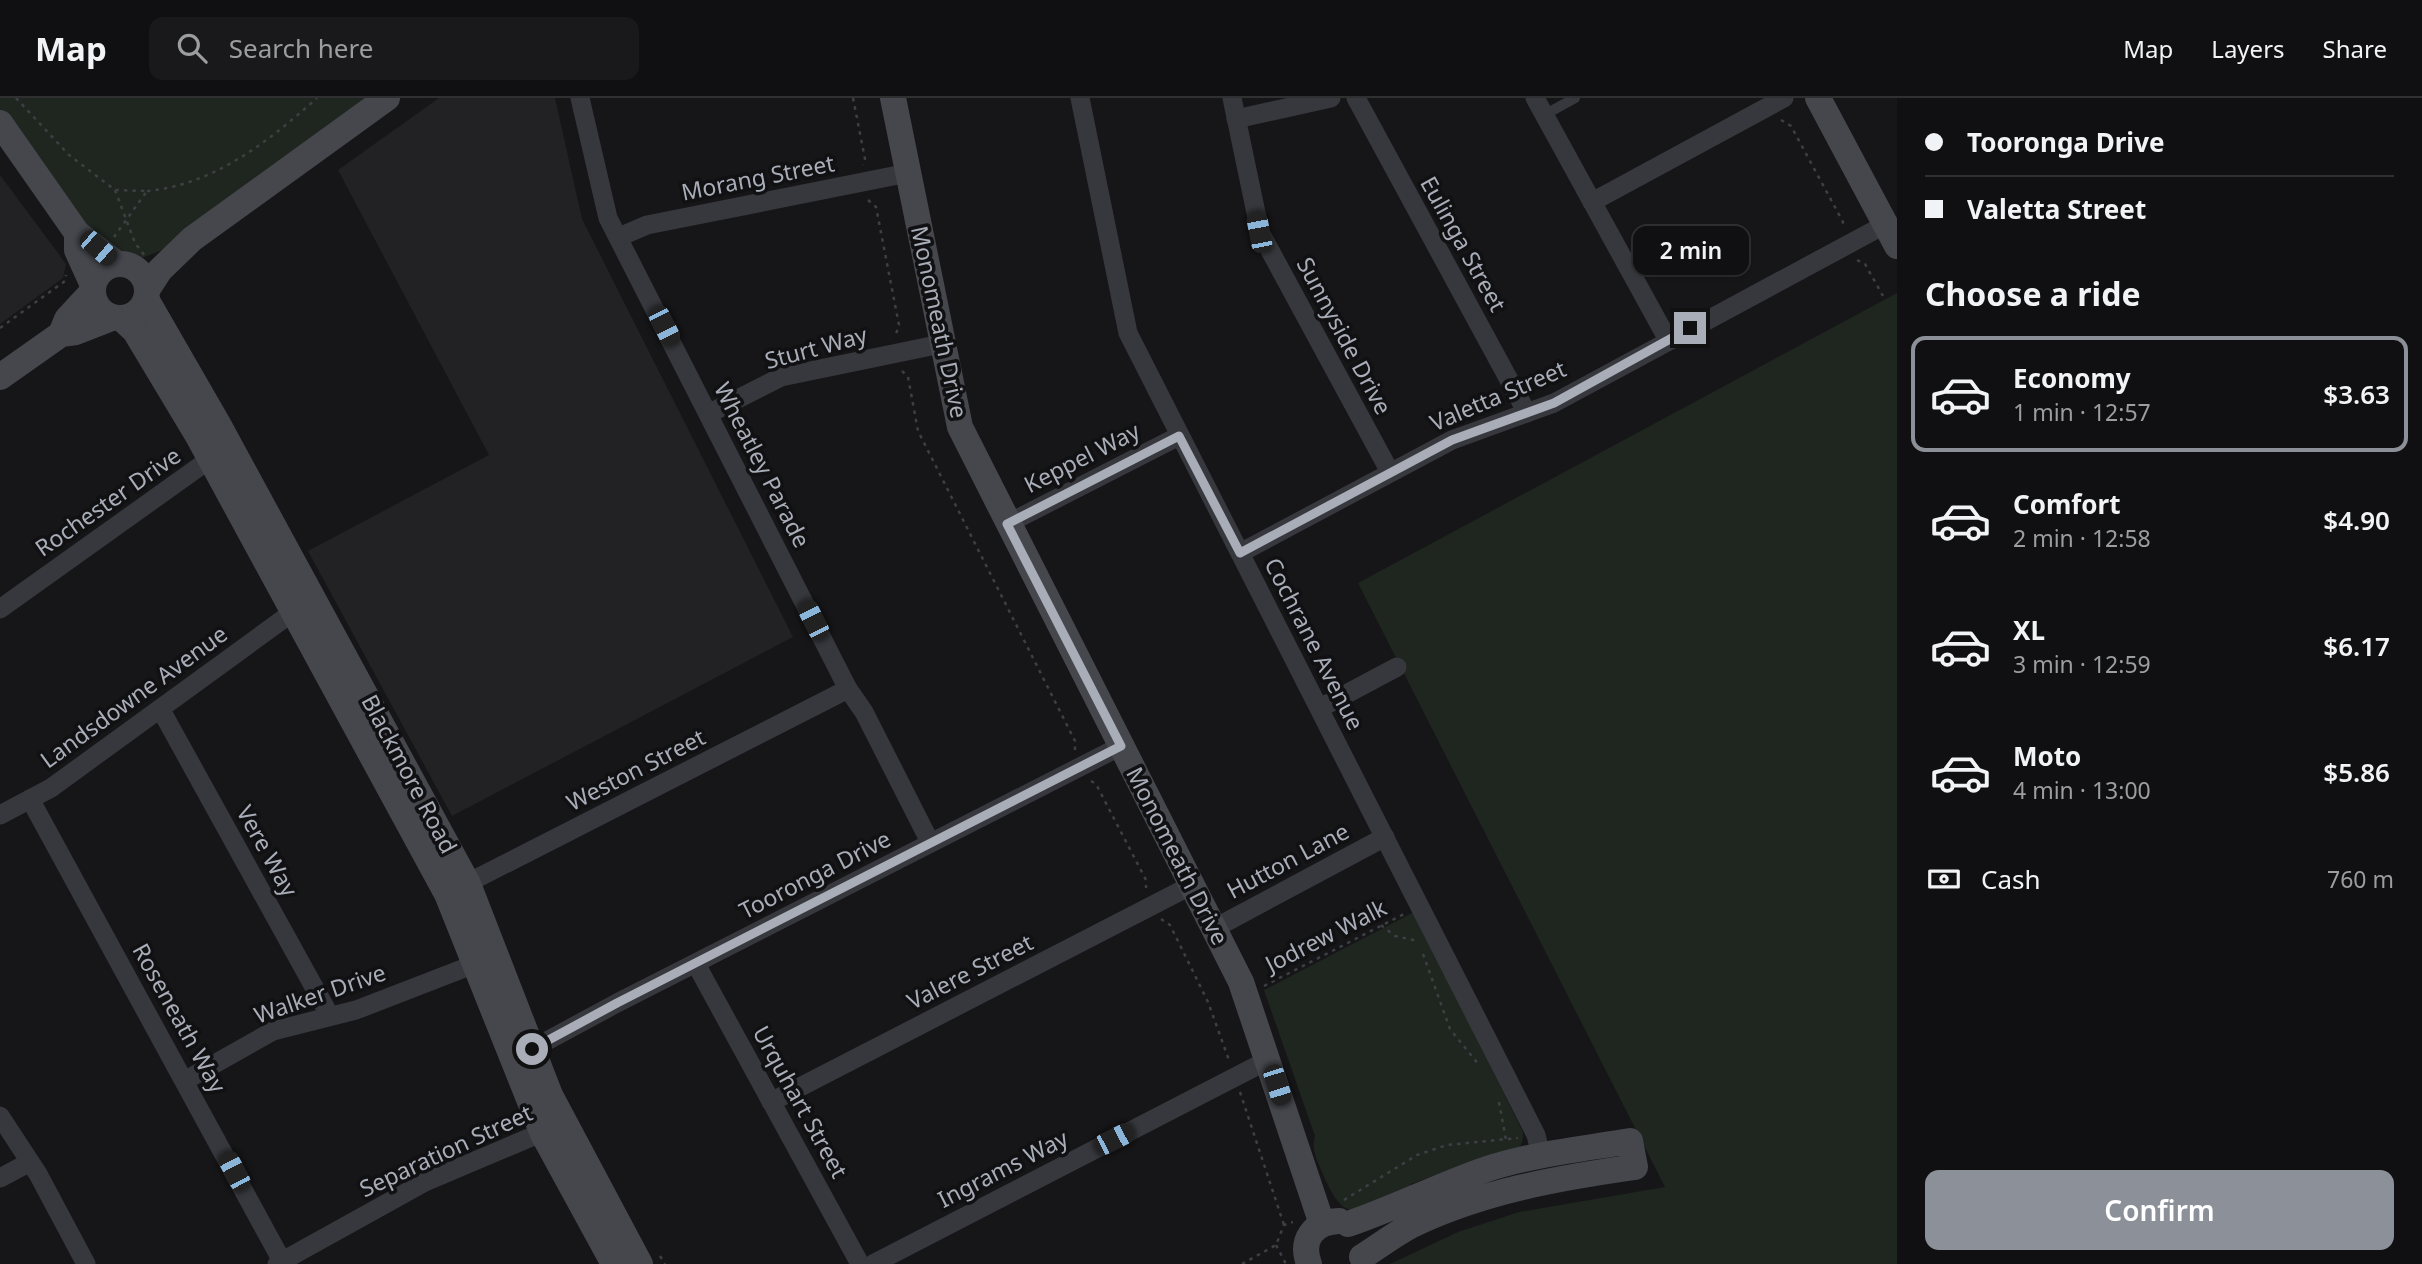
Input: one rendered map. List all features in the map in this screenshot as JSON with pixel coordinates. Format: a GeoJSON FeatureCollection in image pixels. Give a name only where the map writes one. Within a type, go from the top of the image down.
{"type":"FeatureCollection","features":[{"type":"Feature","properties":{"kind":"street"},"geometry":{"type":"LineString","coordinates":[[0,377],[61,334],[76,332],[136,311],[160,270],[192,239],[387,98]]}},
{"type":"Feature","properties":{"kind":"street","name":"Wheatley Parade"},"geometry":{"type":"LineString","coordinates":[[580,98],[603,204],[848,689],[864,712],[930,842]]}},
{"type":"Feature","properties":{"kind":"street","name":"Monomeath Drive"},"geometry":{"type":"LineString","coordinates":[[893,98],[960,428],[1215,928],[1247,995],[1268,1060],[1335,1224],[1359,1238],[1361,1260]]}},
{"type":"Feature","properties":{"kind":"street","name":"Cochrane Avenue"},"geometry":{"type":"LineString","coordinates":[[1080,98],[1125,323],[1179,436],[1536,1135],[1541,1155]]}},
{"type":"Feature","properties":{"kind":"street","name":"Sunnyside Drive"},"geometry":{"type":"LineString","coordinates":[[1232,98],[1259,232],[1390,472]]}},
{"type":"Feature","properties":{"kind":"street"},"geometry":{"type":"LineString","coordinates":[[1236,119],[1331,98]]}},
{"type":"Feature","properties":{"kind":"street","name":"Eulinga Street"},"geometry":{"type":"LineString","coordinates":[[1356,98],[1527,413]]}},
{"type":"Feature","properties":{"kind":"street"},"geometry":{"type":"LineString","coordinates":[[1818,98],[1891,235]]}},
{"type":"Feature","properties":{"kind":"street"},"geometry":{"type":"LineString","coordinates":[[1592,202],[1778,102]]}},
{"type":"Feature","properties":{"kind":"street"},"geometry":{"type":"LineString","coordinates":[[1540,106],[1668,340]]}},
{"type":"Feature","properties":{"kind":"street"},"geometry":{"type":"LineString","coordinates":[[0,123],[77,233],[121,264],[139,273],[146,294]]}},
{"type":"Feature","properties":{"kind":"street","name":"Morang Street"},"geometry":{"type":"LineString","coordinates":[[619,237],[647,225],[908,173]]}},
{"type":"Feature","properties":{"kind":"street"},"geometry":{"type":"LineString","coordinates":[[77,233],[77,250],[100,308],[116,318]]}},
{"type":"Feature","properties":{"kind":"street","name":"Valetta Street"},"geometry":{"type":"LineString","coordinates":[[1240,553],[1452,440],[1554,403],[1847,245],[1891,235]]}},
{"type":"Feature","properties":{"kind":"street"},"geometry":{"type":"LineString","coordinates":[[61,334],[67,319],[102,271],[192,239]]}},
{"type":"Feature","properties":{"kind":"street","name":"Blackmore Road"},"geometry":{"type":"LineString","coordinates":[[146,294],[286,547],[458,889],[532,1049],[553,1128],[640,1264]]}},
{"type":"Feature","properties":{"kind":"street","name":"Blackmore Road"},"geometry":{"type":"LineString","coordinates":[[116,318],[135,331],[210,459],[293,612],[458,889],[475,964],[614,1264]]}},
{"type":"Feature","properties":{"kind":"street","name":"Sturt Way"},"geometry":{"type":"LineString","coordinates":[[708,414],[781,377],[941,344]]}},
{"type":"Feature","properties":{"kind":"street","name":"Keppel Way"},"geometry":{"type":"LineString","coordinates":[[1007,524],[1179,436]]}},
{"type":"Feature","properties":{"kind":"street","name":"Rochester Drive"},"geometry":{"type":"LineString","coordinates":[[0,609],[210,459]]}},
{"type":"Feature","properties":{"kind":"street","name":"Landsdowne Avenue"},"geometry":{"type":"LineString","coordinates":[[0,815],[30,799],[161,710],[293,612]]}},
{"type":"Feature","properties":{"kind":"street"},"geometry":{"type":"LineString","coordinates":[[1320,708],[1397,667]]}},
{"type":"Feature","properties":{"kind":"street","name":"Weston Street"},"geometry":{"type":"LineString","coordinates":[[458,889],[848,689]]}},
{"type":"Feature","properties":{"kind":"street","name":"Vere Way"},"geometry":{"type":"LineString","coordinates":[[161,710],[330,1016]]}},
{"type":"Feature","properties":{"kind":"street","name":"Tooronga Drive"},"geometry":{"type":"LineString","coordinates":[[532,1049],[1121,746]]}},
{"type":"Feature","properties":{"kind":"street","name":"Roseneath Way"},"geometry":{"type":"LineString","coordinates":[[30,799],[186,1080],[279,1263]]}},
{"type":"Feature","properties":{"kind":"street","name":"Hutton Lane"},"geometry":{"type":"LineString","coordinates":[[1215,928],[1385,837]]}},
{"type":"Feature","properties":{"kind":"street","name":"Valere Street"},"geometry":{"type":"LineString","coordinates":[[771,1102],[1192,885]]}},
{"type":"Feature","properties":{"kind":"street","name":"Walker Drive"},"geometry":{"type":"LineString","coordinates":[[186,1080],[273,1031],[356,1010],[475,964]]}},
{"type":"Feature","properties":{"kind":"street","name":"Urquhart Street"},"geometry":{"type":"LineString","coordinates":[[696,964],[860,1264]]}},
{"type":"Feature","properties":{"kind":"street","name":"Ingrams Way"},"geometry":{"type":"LineString","coordinates":[[873,1264],[1268,1060]]}},
{"type":"Feature","properties":{"kind":"street"},"geometry":{"type":"LineString","coordinates":[[0,1116],[30,1162],[86,1264]]}},
{"type":"Feature","properties":{"kind":"street","name":"Separation Street"},"geometry":{"type":"LineString","coordinates":[[279,1263],[425,1182],[553,1128]]}},
{"type":"Feature","properties":{"kind":"street"},"geometry":{"type":"LineString","coordinates":[[1293,1257],[1307,1237],[1335,1224],[1395,1208],[1489,1168],[1541,1155],[1630,1141],[1635,1167],[1560,1178],[1471,1200],[1411,1226],[1361,1260]]}},
{"type":"Feature","properties":{"kind":"street"},"geometry":{"type":"LineString","coordinates":[[0,1178],[30,1162]]}},
{"type":"Feature","properties":{"kind":"lane"},"geometry":{"type":"LineString","coordinates":[[1540,106],[1575,98]]}},
{"type":"Feature","properties":{"kind":"path"},"geometry":{"type":"LineString","coordinates":[[147,191],[187,183],[233,163],[288,124],[317,98]]}},
{"type":"Feature","properties":{"kind":"path"},"geometry":{"type":"LineString","coordinates":[[853,98],[865,159],[863,166],[868,200],[876,207],[899,325],[894,334],[902,371],[908,377],[918,431],[1075,741],[1074,749],[1089,780],[1096,784],[1162,921],[1170,925],[1208,1002],[1284,1225]]}},
{"type":"Feature","properties":{"kind":"path"},"geometry":{"type":"LineString","coordinates":[[1778,102],[1779,120],[1791,126],[1843,222],[1841,233],[1855,260],[1865,264],[1883,296]]}},
{"type":"Feature","properties":{"kind":"path","name":"Jodrew Walk"},"geometry":{"type":"LineString","coordinates":[[1247,995],[1406,913],[1410,922]]}},
{"type":"Feature","properties":{"kind":"path"},"geometry":{"type":"LineString","coordinates":[[1381,925],[1395,936],[1418,941]]}},
{"type":"Feature","properties":{"kind":"path"},"geometry":{"type":"LineString","coordinates":[[1414,932],[1450,1029],[1485,1076]]}},
{"type":"Feature","properties":{"kind":"path"},"geometry":{"type":"LineString","coordinates":[[1499,1101],[1506,1140]]}},
{"type":"Feature","properties":{"kind":"shaded area"},"geometry":{"type":"Polygon","coordinates":[[[0,98],[387,98],[192,239],[142,258],[117,264],[0,123],[0,98]]]}},
{"type":"Feature","properties":{"kind":"shaded area"},"geometry":{"type":"Polygon","coordinates":[[[439,98],[555,98],[582,219],[793,637],[452,816],[308,551],[489,455],[338,170],[439,98]]]}},
{"type":"Feature","properties":{"kind":"shaded area"},"geometry":{"type":"Polygon","coordinates":[[[0,175],[66,264],[63,278],[0,324],[0,175]]]}},
{"type":"Feature","properties":{"kind":"shaded area"},"geometry":{"type":"Polygon","coordinates":[[[1897,293],[1897,1264],[1390,1264],[1458,1232],[1519,1212],[1665,1187],[1358,583],[1897,293]]]}},
{"type":"Feature","properties":{"kind":"shaded area"},"geometry":{"type":"Polygon","coordinates":[[[1414,912],[1523,1132],[1522,1140],[1520,1147],[1509,1155],[1498,1152],[1411,1184],[1407,1194],[1354,1210],[1338,1202],[1318,1163],[1314,1150],[1315,1136],[1264,990],[1414,912]]]}},
{"type":"Feature","properties":{"kind":"route"},"geometry":{"type":"LineString","coordinates":[[532,1049],[1121,746],[1007,524],[1179,436],[1240,553],[1452,440],[1554,403],[1690,328]]}}]}
